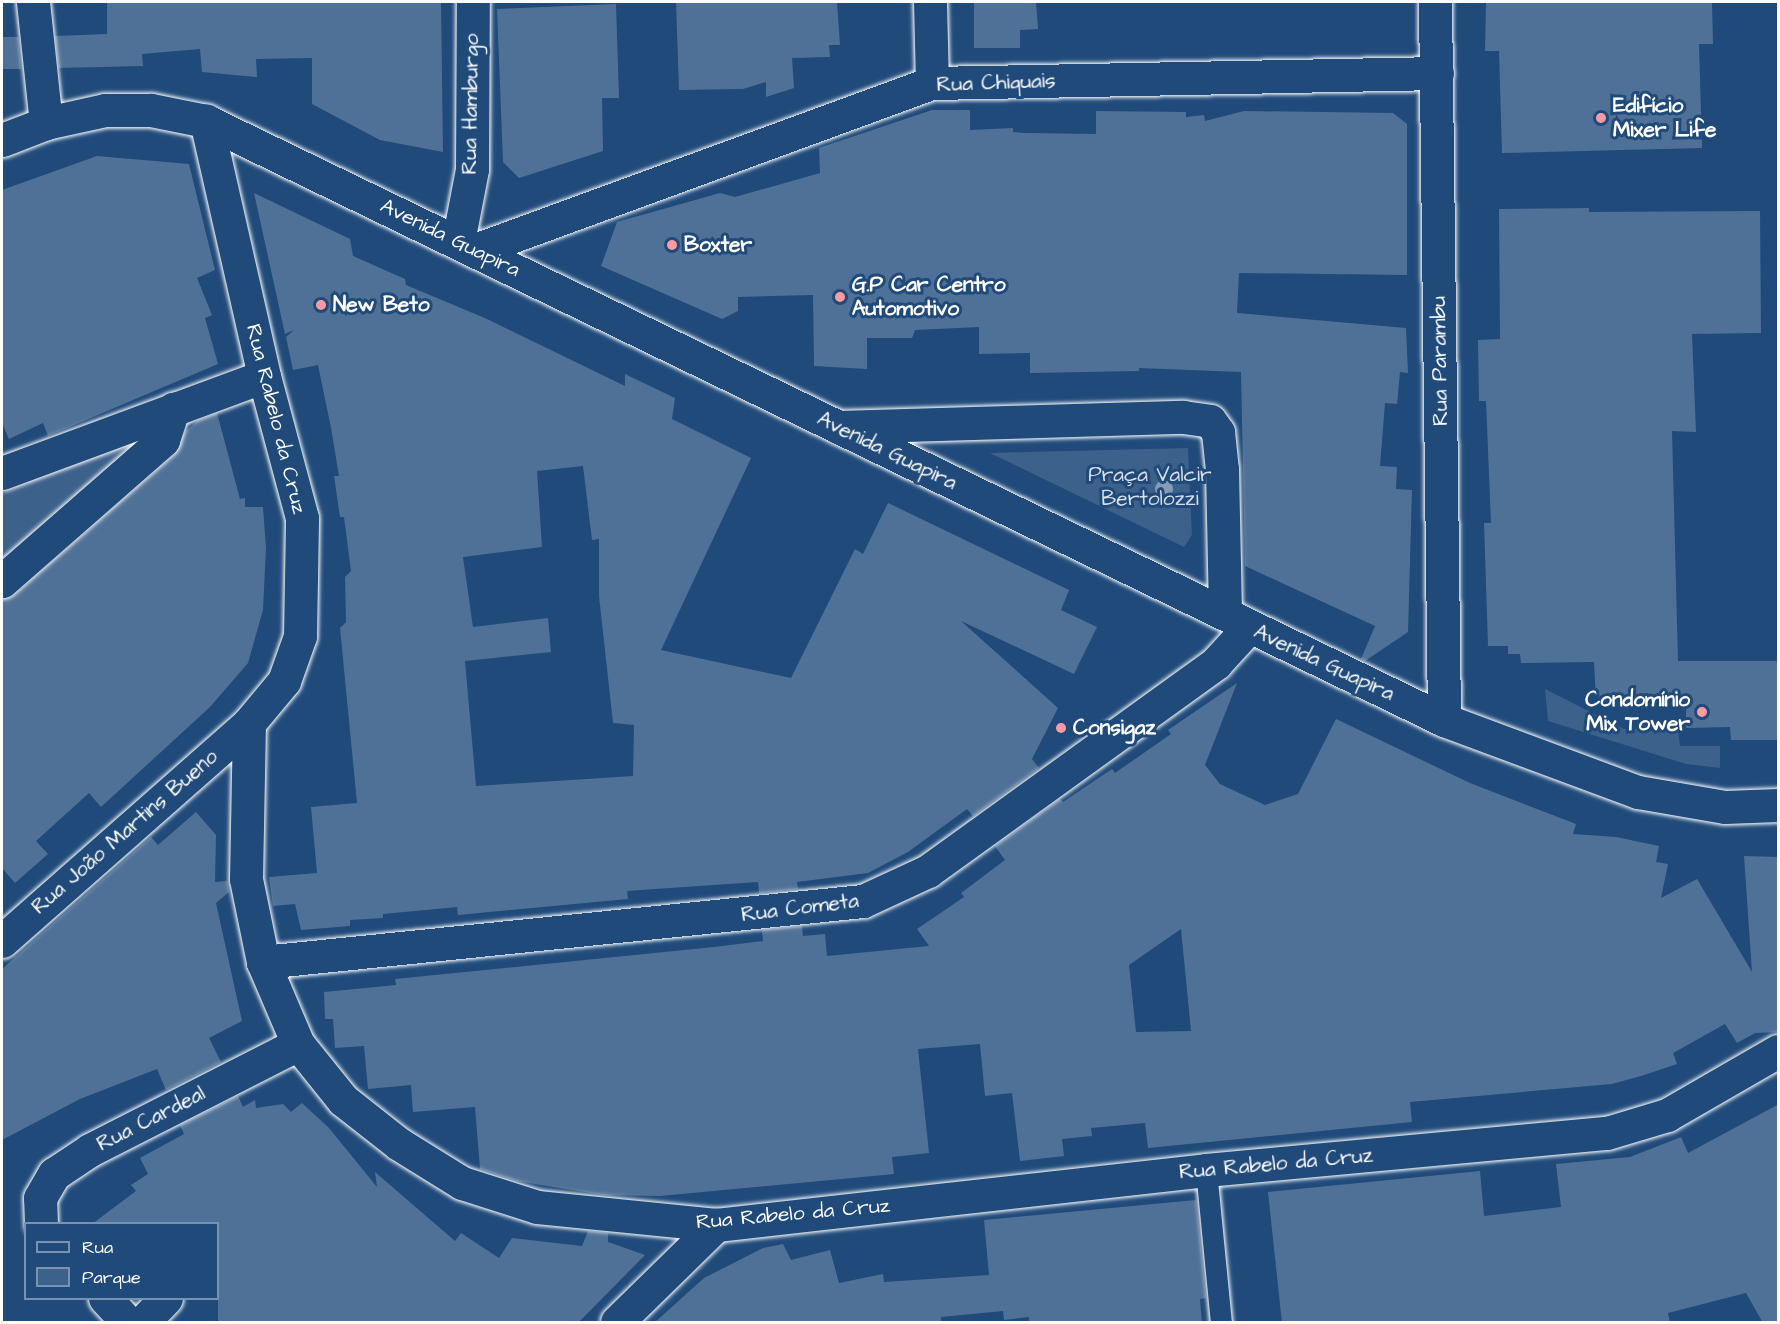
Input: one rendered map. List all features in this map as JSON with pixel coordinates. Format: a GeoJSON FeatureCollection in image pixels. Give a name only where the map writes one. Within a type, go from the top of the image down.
{"type":"FeatureCollection","features":[{"type":"Feature","properties":{"kind":"street"},"geometry":{"type":"LineString","coordinates":[[33,2],[46,123]]}},
{"type":"Feature","properties":{"kind":"street","name":"Rua Hamburgo"},"geometry":{"type":"LineString","coordinates":[[467,246],[472,169],[473,2]]}},
{"type":"Feature","properties":{"kind":"street"},"geometry":{"type":"LineString","coordinates":[[930,2],[932,83]]}},
{"type":"Feature","properties":{"kind":"street","name":"Rua Parambu"},"geometry":{"type":"LineString","coordinates":[[1435,2],[1444,720]]}},
{"type":"Feature","properties":{"kind":"street","name":"Rua Chiquais"},"geometry":{"type":"LineString","coordinates":[[467,246],[932,83],[1437,73]]}},
{"type":"Feature","properties":{"kind":"street","name":"Avenida Guapira"},"geometry":{"type":"LineString","coordinates":[[2,140],[46,123],[105,110],[151,110],[206,120],[1444,720],[1638,792],[1725,807],[1779,804]]}},
{"type":"Feature","properties":{"kind":"street","name":"Rua Rabelo da Cruz"},"geometry":{"type":"LineString","coordinates":[[206,120],[264,376],[302,518],[303,583],[300,636],[284,681],[249,723],[246,879],[263,962],[298,1044],[343,1100],[399,1144],[462,1183],[537,1207],[716,1225],[1206,1170],[1607,1133],[1667,1115],[1779,1051]]}},
{"type":"Feature","properties":{"kind":"street"},"geometry":{"type":"LineString","coordinates":[[2,473],[264,376]]}},
{"type":"Feature","properties":{"kind":"street"},"geometry":{"type":"LineString","coordinates":[[2,581],[163,440],[172,409]]}},
{"type":"Feature","properties":{"kind":"street"},"geometry":{"type":"LineString","coordinates":[[838,427],[1183,417],[1210,421],[1218,432],[1237,621]]}},
{"type":"Feature","properties":{"kind":"street","name":"Rua Cometa"},"geometry":{"type":"LineString","coordinates":[[263,962],[628,916],[821,908],[863,901],[928,871],[1216,663],[1237,621]]}},
{"type":"Feature","properties":{"kind":"street","name":"Rua João Martins Bueno"},"geometry":{"type":"LineString","coordinates":[[2,941],[249,723]]}},
{"type":"Feature","properties":{"kind":"street","name":"Rua Cardeal"},"geometry":{"type":"LineString","coordinates":[[41,1222],[40,1198],[54,1173],[90,1150],[298,1044]]}},
{"type":"Feature","properties":{"kind":"street"},"geometry":{"type":"LineString","coordinates":[[617,1323],[716,1225]]}},
{"type":"Feature","properties":{"kind":"street"},"geometry":{"type":"LineString","coordinates":[[106,1300],[127,1323]]}},
{"type":"Feature","properties":{"kind":"street"},"geometry":{"type":"LineString","coordinates":[[143,1323],[165,1300]]}},
{"type":"Feature","properties":{"kind":"lane"},"geometry":{"type":"LineString","coordinates":[[1206,1170],[1221,1323]]}},
{"type":"Feature","properties":{"kind":"green space"},"geometry":{"type":"Polygon","coordinates":[[[148,422],[157,438],[2,562],[2,494],[148,422]]]}},
{"type":"Feature","properties":{"kind":"green space","name":"Praça Valcir Bertolozzi"},"geometry":{"type":"Polygon","coordinates":[[[1188,448],[1192,535],[1184,547],[990,453],[1188,448]]]}},
{"type":"Feature","properties":{"kind":"green space"},"geometry":{"type":"Polygon","coordinates":[[[1545,689],[1624,729],[1678,730],[1680,746],[1720,746],[1720,768],[1686,764],[1548,721],[1545,689]]]}},
{"type":"Feature","properties":{"kind":"building"},"geometry":{"type":"Polygon","coordinates":[[[441,2],[443,152],[380,140],[312,104],[312,58],[256,59],[257,77],[202,72],[200,49],[142,54],[143,66],[59,68],[55,36],[107,34],[107,3],[441,2]]]}},
{"type":"Feature","properties":{"kind":"building"},"geometry":{"type":"Polygon","coordinates":[[[676,2],[837,2],[840,45],[829,45],[830,57],[792,58],[794,88],[766,97],[766,82],[743,89],[679,90],[676,2]]]}},
{"type":"Feature","properties":{"kind":"building"},"geometry":{"type":"Polygon","coordinates":[[[974,2],[1036,2],[1038,29],[1020,30],[1020,48],[974,48],[974,2]]]}},
{"type":"Feature","properties":{"kind":"building"},"geometry":{"type":"Polygon","coordinates":[[[1486,2],[1712,2],[1713,44],[1699,44],[1702,148],[1502,153],[1499,51],[1485,51],[1486,2]]]}},
{"type":"Feature","properties":{"kind":"building"},"geometry":{"type":"Polygon","coordinates":[[[616,4],[619,98],[602,98],[603,151],[519,178],[503,162],[497,9],[616,4]]]}},
{"type":"Feature","properties":{"kind":"building"},"geometry":{"type":"Polygon","coordinates":[[[2,37],[18,37],[21,69],[2,69],[2,37]]]}},
{"type":"Feature","properties":{"kind":"building"},"geometry":{"type":"Polygon","coordinates":[[[932,110],[970,110],[970,130],[1013,128],[1013,132],[1025,133],[1096,134],[1096,111],[1186,112],[1186,117],[1204,115],[1205,121],[1244,111],[1393,113],[1407,124],[1407,275],[1239,273],[1237,313],[1406,328],[1408,373],[1400,372],[1397,404],[1385,403],[1380,466],[1397,467],[1396,489],[1412,490],[1408,632],[1365,661],[1361,659],[1375,626],[1245,566],[1241,372],[1139,368],[1139,371],[1030,373],[1030,353],[979,354],[979,327],[915,330],[912,338],[867,338],[867,369],[814,366],[813,295],[738,297],[738,311],[722,319],[601,266],[617,222],[720,193],[735,197],[820,173],[819,148],[932,110]]]}},
{"type":"Feature","properties":{"kind":"building"},"geometry":{"type":"Polygon","coordinates":[[[97,156],[189,164],[215,270],[197,278],[212,315],[205,318],[218,364],[48,436],[43,423],[9,439],[2,423],[2,190],[97,156]]]}},
{"type":"Feature","properties":{"kind":"building"},"geometry":{"type":"Polygon","coordinates":[[[254,193],[350,239],[353,256],[405,279],[406,285],[487,319],[625,386],[625,374],[675,398],[672,419],[751,458],[661,650],[791,678],[855,549],[863,554],[888,503],[1069,590],[1061,610],[1097,627],[1074,674],[961,621],[1058,708],[1032,759],[1039,768],[973,816],[967,809],[908,852],[868,873],[797,882],[798,889],[759,893],[758,882],[627,891],[628,899],[458,915],[457,907],[383,914],[383,918],[350,920],[350,926],[301,930],[295,904],[273,906],[269,877],[317,873],[311,807],[357,803],[340,628],[346,622],[345,577],[351,571],[344,517],[340,517],[334,476],[339,476],[318,365],[293,370],[286,337],[294,330],[285,334],[254,193]],[[583,466],[537,471],[542,547],[463,557],[473,627],[548,618],[551,652],[465,661],[476,786],[633,776],[634,725],[613,723],[599,596],[599,539],[592,540],[583,466]]]}},
{"type":"Feature","properties":{"kind":"building"},"geometry":{"type":"Polygon","coordinates":[[[1589,208],[1589,212],[1760,211],[1761,333],[1692,334],[1696,432],[1672,431],[1678,661],[1779,661],[1779,740],[1731,740],[1730,727],[1686,728],[1686,699],[1596,701],[1594,662],[1521,663],[1520,654],[1508,654],[1508,646],[1488,646],[1484,523],[1491,523],[1486,401],[1479,401],[1478,340],[1500,339],[1499,209],[1589,208]]]}},
{"type":"Feature","properties":{"kind":"building"},"geometry":{"type":"Polygon","coordinates":[[[217,413],[240,499],[245,498],[245,507],[263,507],[266,548],[263,610],[248,663],[210,707],[101,807],[89,793],[36,841],[48,854],[15,883],[2,868],[2,599],[14,595],[175,454],[185,432],[197,421],[217,413]]]}},
{"type":"Feature","properties":{"kind":"building"},"geometry":{"type":"Polygon","coordinates":[[[1237,683],[1205,765],[1220,784],[1265,805],[1298,794],[1336,719],[1470,783],[1576,824],[1573,834],[1616,837],[1659,846],[1656,862],[1668,864],[1661,898],[1697,879],[1752,972],[1744,856],[1779,857],[1779,1032],[1755,1033],[1737,1043],[1725,1024],[1673,1053],[1677,1064],[1641,1076],[1612,1084],[1410,1102],[1412,1122],[1148,1148],[1145,1123],[1091,1128],[1092,1136],[1062,1139],[1064,1156],[1020,1161],[1012,1093],[985,1096],[980,1044],[918,1049],[929,1153],[892,1157],[894,1174],[660,1196],[603,1195],[517,1181],[480,1169],[475,1107],[413,1112],[411,1085],[368,1089],[364,1046],[335,1048],[333,1019],[325,1019],[324,992],[396,985],[395,979],[763,941],[762,930],[802,926],[803,936],[825,934],[827,956],[929,946],[917,929],[964,897],[961,893],[1005,860],[995,846],[1060,799],[1063,802],[1112,769],[1115,773],[1171,734],[1168,730],[1237,683]],[[1181,929],[1129,965],[1136,1032],[1191,1031],[1181,929]]]}},
{"type":"Feature","properties":{"kind":"building"},"geometry":{"type":"Polygon","coordinates":[[[196,812],[216,835],[215,882],[227,881],[229,892],[216,903],[242,1021],[209,1038],[221,1062],[166,1090],[157,1069],[80,1099],[2,1140],[2,969],[151,837],[158,845],[196,812]]]}},
{"type":"Feature","properties":{"kind":"building"},"geometry":{"type":"Polygon","coordinates":[[[238,1096],[243,1107],[255,1100],[256,1108],[283,1104],[291,1112],[302,1103],[329,1128],[377,1187],[375,1172],[455,1241],[461,1233],[499,1258],[512,1238],[582,1246],[588,1231],[608,1233],[608,1242],[645,1255],[578,1323],[218,1323],[219,1222],[95,1222],[136,1191],[131,1185],[148,1174],[140,1158],[184,1134],[180,1125],[238,1096]]]}},
{"type":"Feature","properties":{"kind":"building"},"geometry":{"type":"Polygon","coordinates":[[[1779,1104],[1779,1323],[1763,1323],[1746,1293],[1668,1313],[1670,1323],[1282,1323],[1268,1192],[1480,1171],[1484,1216],[1561,1207],[1556,1164],[1630,1157],[1681,1137],[1688,1153],[1779,1104]]]}},
{"type":"Feature","properties":{"kind":"building"},"geometry":{"type":"Polygon","coordinates":[[[1196,1200],[1206,1298],[1200,1299],[1202,1323],[1029,1323],[1029,1317],[1004,1320],[1003,1311],[941,1317],[941,1323],[654,1323],[704,1278],[763,1248],[783,1244],[791,1260],[830,1250],[839,1283],[883,1274],[884,1282],[989,1275],[984,1220],[1196,1200]]]}},
{"type":"Feature","properties":{"kind":"place","name":"Edifício Mixer Life"},"geometry":{"type":"Point","coordinates":[1601,118]}},
{"type":"Feature","properties":{"kind":"place","name":"Boxter"},"geometry":{"type":"Point","coordinates":[672,245]}},
{"type":"Feature","properties":{"kind":"place","name":"G.P Car Centro Automotivo"},"geometry":{"type":"Point","coordinates":[840,297]}},
{"type":"Feature","properties":{"kind":"place","name":"New Beto"},"geometry":{"type":"Point","coordinates":[321,305]}},
{"type":"Feature","properties":{"kind":"place","name":"Condomínio Mix Tower"},"geometry":{"type":"Point","coordinates":[1702,712]}},
{"type":"Feature","properties":{"kind":"place","name":"Consigaz"},"geometry":{"type":"Point","coordinates":[1061,728]}}]}
